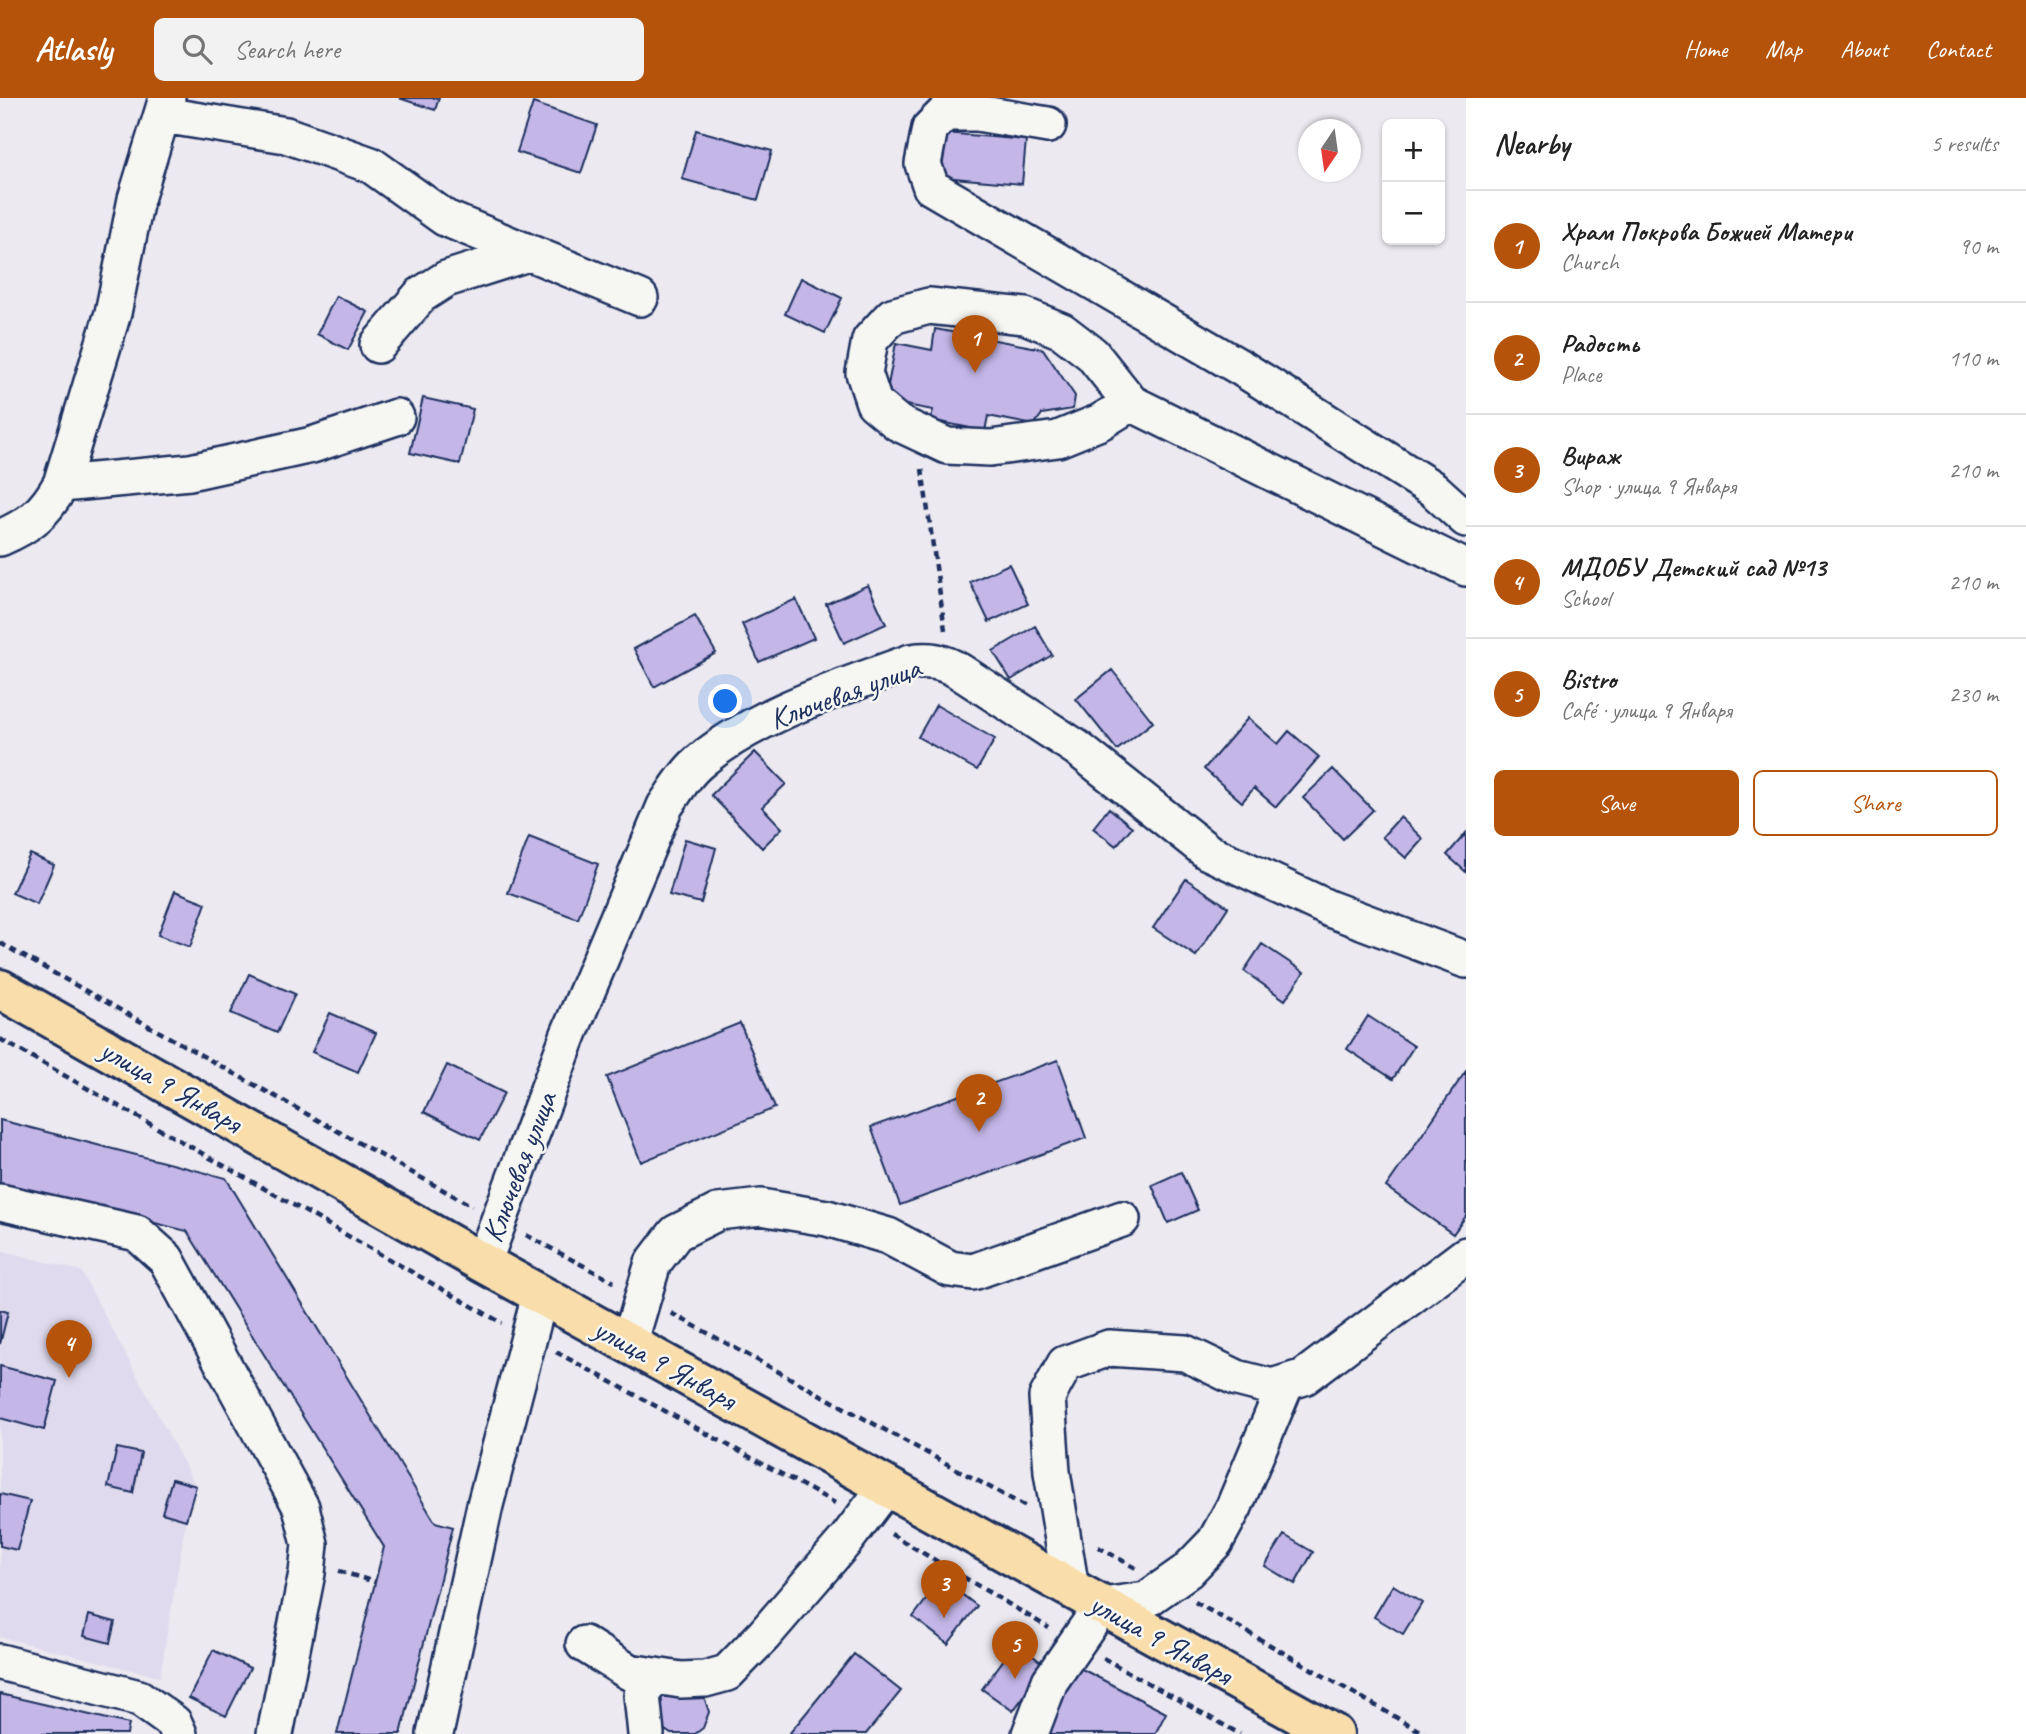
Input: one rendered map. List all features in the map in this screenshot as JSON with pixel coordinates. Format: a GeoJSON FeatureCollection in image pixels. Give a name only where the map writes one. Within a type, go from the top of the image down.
{"type":"FeatureCollection","features":[{"type":"Feature","properties":{"kind":"main road","name":"улица 9 Января"},"geometry":{"type":"LineString","coordinates":[[0,989],[540,1295],[1334,1734]]}},
{"type":"Feature","properties":{"kind":"lane"},"geometry":{"type":"LineString","coordinates":[[0,538],[24,528],[48,507],[61,484],[113,313],[136,199],[165,106],[286,135],[371,165],[445,218],[640,298]]}},
{"type":"Feature","properties":{"kind":"lane"},"geometry":{"type":"LineString","coordinates":[[1048,125],[977,113],[945,113],[930,128],[923,164],[932,187],[1243,369],[1433,489],[1466,519]]}},
{"type":"Feature","properties":{"kind":"lane"},"geometry":{"type":"LineString","coordinates":[[378,345],[421,295],[446,279],[528,253]]}},
{"type":"Feature","properties":{"kind":"lane"},"geometry":{"type":"LineString","coordinates":[[1131,403],[1100,422],[1058,439],[990,448],[947,446],[898,423],[874,403],[864,373],[870,340],[892,316],[929,306],[1025,316],[1062,331],[1092,354],[1131,403],[1466,569]]}},
{"type":"Feature","properties":{"kind":"lane"},"geometry":{"type":"LineString","coordinates":[[61,484],[190,472],[312,445],[396,418]]}},
{"type":"Feature","properties":{"kind":"lane","name":"Ключевая улица"},"geometry":{"type":"LineString","coordinates":[[483,1263],[574,1021],[665,806],[683,780],[696,764],[731,740],[797,704],[911,662],[929,659],[959,671],[1077,748],[1208,852],[1330,909],[1466,960]]}},
{"type":"Feature","properties":{"kind":"lane"},"geometry":{"type":"LineString","coordinates":[[0,1202],[137,1233],[166,1259],[301,1507],[310,1544],[307,1573],[275,1734]]}},
{"type":"Feature","properties":{"kind":"lane"},"geometry":{"type":"LineString","coordinates":[[629,1344],[653,1263],[676,1233],[718,1212],[761,1207],[827,1219],[888,1236],[950,1269],[973,1272],[1122,1219]]}},
{"type":"Feature","properties":{"kind":"lane"},"geometry":{"type":"LineString","coordinates":[[1018,1734],[1076,1643],[1087,1597],[1061,1526],[1052,1472],[1047,1397],[1065,1364],[1109,1348],[1185,1353],[1237,1378],[1272,1387],[1304,1377],[1466,1255]]}},
{"type":"Feature","properties":{"kind":"lane"},"geometry":{"type":"LineString","coordinates":[[435,1734],[485,1505],[540,1295]]}},
{"type":"Feature","properties":{"kind":"lane"},"geometry":{"type":"LineString","coordinates":[[1087,1597],[1146,1600],[1187,1571],[1214,1542],[1234,1507],[1286,1383]]}},
{"type":"Feature","properties":{"kind":"lane"},"geometry":{"type":"LineString","coordinates":[[584,1644],[629,1672],[681,1680],[705,1679],[727,1673],[764,1634],[887,1486]]}},
{"type":"Feature","properties":{"kind":"lane"},"geometry":{"type":"LineString","coordinates":[[0,1662],[139,1698],[174,1723],[179,1734]]}},
{"type":"Feature","properties":{"kind":"lane"},"geometry":{"type":"LineString","coordinates":[[646,1734],[642,1695],[652,1676]]}},
{"type":"Feature","properties":{"kind":"lane"},"geometry":{"type":"LineString","coordinates":[[1030,1734],[1050,1681]]}},
{"type":"Feature","properties":{"kind":"path"},"geometry":{"type":"LineString","coordinates":[[921,458],[945,628]]}},
{"type":"Feature","properties":{"kind":"path"},"geometry":{"type":"LineString","coordinates":[[0,943],[499,1220],[1061,1526],[1425,1734]]}},
{"type":"Feature","properties":{"kind":"path"},"geometry":{"type":"LineString","coordinates":[[0,1039],[529,1338],[863,1518],[1076,1643],[1240,1734]]}},
{"type":"Feature","properties":{"kind":"shaded area"},"geometry":{"type":"Polygon","coordinates":[[[0,1250],[81,1271],[196,1486],[186,1520],[160,1677],[0,1637],[0,1250]]]}},
{"type":"Feature","properties":{"kind":"building"},"geometry":{"type":"Polygon","coordinates":[[[399,98],[439,98],[435,110],[399,98]]]}},
{"type":"Feature","properties":{"kind":"building"},"geometry":{"type":"Polygon","coordinates":[[[533,103],[597,125],[581,173],[517,152],[533,103]]]}},
{"type":"Feature","properties":{"kind":"building"},"geometry":{"type":"Polygon","coordinates":[[[696,130],[772,151],[758,200],[682,179],[696,130]]]}},
{"type":"Feature","properties":{"kind":"building"},"geometry":{"type":"Polygon","coordinates":[[[945,133],[1026,140],[1022,184],[942,177],[945,133]]]}},
{"type":"Feature","properties":{"kind":"building"},"geometry":{"type":"Polygon","coordinates":[[[801,278],[842,298],[825,333],[785,314],[801,278]]]}},
{"type":"Feature","properties":{"kind":"building"},"geometry":{"type":"Polygon","coordinates":[[[336,296],[368,312],[348,350],[317,334],[336,296]]]}},
{"type":"Feature","properties":{"kind":"building"},"geometry":{"type":"Polygon","coordinates":[[[935,329],[1043,349],[1075,396],[1073,409],[1042,414],[1034,425],[988,416],[985,431],[931,420],[933,410],[885,401],[896,343],[932,350],[935,329]]]}},
{"type":"Feature","properties":{"kind":"building"},"geometry":{"type":"Polygon","coordinates":[[[423,398],[473,409],[460,464],[410,453],[423,398]]]}},
{"type":"Feature","properties":{"kind":"building"},"geometry":{"type":"Polygon","coordinates":[[[1009,564],[1028,604],[989,622],[970,582],[1009,564]]]}},
{"type":"Feature","properties":{"kind":"building"},"geometry":{"type":"Polygon","coordinates":[[[868,585],[886,624],[844,643],[826,604],[868,585]]]}},
{"type":"Feature","properties":{"kind":"building"},"geometry":{"type":"Polygon","coordinates":[[[796,599],[814,638],[759,662],[742,624],[796,599]]]}},
{"type":"Feature","properties":{"kind":"building"},"geometry":{"type":"Polygon","coordinates":[[[695,616],[716,653],[654,687],[634,649],[695,616]]]}},
{"type":"Feature","properties":{"kind":"building"},"geometry":{"type":"Polygon","coordinates":[[[1035,626],[1052,655],[1011,680],[993,651],[1035,626]]]}},
{"type":"Feature","properties":{"kind":"building"},"geometry":{"type":"Polygon","coordinates":[[[1112,670],[1153,722],[1117,750],[1076,699],[1112,670]]]}},
{"type":"Feature","properties":{"kind":"building"},"geometry":{"type":"Polygon","coordinates":[[[936,705],[995,739],[977,770],[918,737],[936,705]]]}},
{"type":"Feature","properties":{"kind":"building"},"geometry":{"type":"Polygon","coordinates":[[[1248,718],[1278,744],[1289,731],[1319,757],[1276,807],[1254,788],[1242,802],[1204,769],[1248,718]]]}},
{"type":"Feature","properties":{"kind":"building"},"geometry":{"type":"Polygon","coordinates":[[[755,752],[786,784],[762,807],[782,828],[762,848],[711,795],[755,752]]]}},
{"type":"Feature","properties":{"kind":"building"},"geometry":{"type":"Polygon","coordinates":[[[1333,769],[1373,810],[1343,839],[1303,798],[1333,769]]]}},
{"type":"Feature","properties":{"kind":"building"},"geometry":{"type":"Polygon","coordinates":[[[1109,808],[1132,827],[1116,846],[1093,828],[1109,808]]]}},
{"type":"Feature","properties":{"kind":"building"},"geometry":{"type":"Polygon","coordinates":[[[1400,817],[1423,839],[1406,858],[1382,837],[1400,817]]]}},
{"type":"Feature","properties":{"kind":"building"},"geometry":{"type":"Polygon","coordinates":[[[1466,833],[1466,872],[1447,855],[1466,833]]]}},
{"type":"Feature","properties":{"kind":"building"},"geometry":{"type":"Polygon","coordinates":[[[529,837],[598,864],[578,919],[508,893],[529,837]]]}},
{"type":"Feature","properties":{"kind":"building"},"geometry":{"type":"Polygon","coordinates":[[[685,839],[716,848],[701,903],[669,895],[685,839]]]}},
{"type":"Feature","properties":{"kind":"building"},"geometry":{"type":"Polygon","coordinates":[[[30,854],[54,865],[37,904],[12,893],[30,854]]]}},
{"type":"Feature","properties":{"kind":"building"},"geometry":{"type":"Polygon","coordinates":[[[1186,879],[1228,907],[1196,956],[1153,928],[1186,879]]]}},
{"type":"Feature","properties":{"kind":"building"},"geometry":{"type":"Polygon","coordinates":[[[175,891],[206,903],[190,947],[158,935],[175,891]]]}},
{"type":"Feature","properties":{"kind":"building"},"geometry":{"type":"Polygon","coordinates":[[[1262,944],[1304,972],[1285,1000],[1244,971],[1262,944]]]}},
{"type":"Feature","properties":{"kind":"building"},"geometry":{"type":"Polygon","coordinates":[[[249,974],[295,994],[277,1033],[231,1013],[249,974]]]}},
{"type":"Feature","properties":{"kind":"building"},"geometry":{"type":"Polygon","coordinates":[[[330,1013],[376,1033],[358,1072],[312,1052],[330,1013]]]}},
{"type":"Feature","properties":{"kind":"building"},"geometry":{"type":"Polygon","coordinates":[[[1368,1016],[1414,1046],[1393,1079],[1347,1049],[1368,1016]]]}},
{"type":"Feature","properties":{"kind":"building"},"geometry":{"type":"Polygon","coordinates":[[[740,1023],[775,1108],[641,1162],[607,1077],[740,1023]]]}},
{"type":"Feature","properties":{"kind":"building"},"geometry":{"type":"Polygon","coordinates":[[[1058,1060],[1086,1138],[900,1205],[871,1127],[1058,1060]]]}},
{"type":"Feature","properties":{"kind":"building"},"geometry":{"type":"Polygon","coordinates":[[[447,1065],[504,1093],[480,1140],[424,1112],[447,1065]]]}},
{"type":"Feature","properties":{"kind":"building"},"geometry":{"type":"Polygon","coordinates":[[[1466,1071],[1466,1216],[1453,1234],[1386,1187],[1466,1071]]]}},
{"type":"Feature","properties":{"kind":"building"},"geometry":{"type":"Polygon","coordinates":[[[0,1120],[226,1178],[435,1522],[453,1527],[401,1734],[337,1734],[384,1547],[187,1231],[0,1184],[0,1120]]]}},
{"type":"Feature","properties":{"kind":"building"},"geometry":{"type":"Polygon","coordinates":[[[1181,1172],[1198,1210],[1168,1223],[1152,1185],[1181,1172]]]}},
{"type":"Feature","properties":{"kind":"building"},"geometry":{"type":"Polygon","coordinates":[[[0,1310],[8,1312],[0,1344],[0,1310]]]}},
{"type":"Feature","properties":{"kind":"building"},"geometry":{"type":"Polygon","coordinates":[[[0,1366],[57,1381],[44,1430],[0,1418],[0,1366]]]}},
{"type":"Feature","properties":{"kind":"building"},"geometry":{"type":"Polygon","coordinates":[[[117,1448],[141,1453],[133,1493],[108,1487],[117,1448]]]}},
{"type":"Feature","properties":{"kind":"building"},"geometry":{"type":"Polygon","coordinates":[[[172,1479],[196,1486],[186,1520],[162,1513],[172,1479]]]}},
{"type":"Feature","properties":{"kind":"building"},"geometry":{"type":"Polygon","coordinates":[[[0,1494],[30,1501],[17,1550],[0,1546],[0,1494]]]}},
{"type":"Feature","properties":{"kind":"building"},"geometry":{"type":"Polygon","coordinates":[[[1284,1535],[1313,1552],[1295,1584],[1265,1566],[1284,1535]]]}},
{"type":"Feature","properties":{"kind":"building"},"geometry":{"type":"Polygon","coordinates":[[[942,1579],[977,1606],[948,1644],[913,1617],[942,1579]]]}},
{"type":"Feature","properties":{"kind":"building"},"geometry":{"type":"Polygon","coordinates":[[[1393,1585],[1422,1603],[1403,1634],[1374,1617],[1393,1585]]]}},
{"type":"Feature","properties":{"kind":"building"},"geometry":{"type":"Polygon","coordinates":[[[89,1615],[115,1622],[110,1643],[84,1636],[89,1615]]]}},
{"type":"Feature","properties":{"kind":"building"},"geometry":{"type":"Polygon","coordinates":[[[1016,1643],[1046,1666],[1013,1711],[982,1689],[1016,1643]]]}},
{"type":"Feature","properties":{"kind":"building"},"geometry":{"type":"Polygon","coordinates":[[[213,1650],[250,1668],[226,1716],[189,1698],[213,1650]]]}},
{"type":"Feature","properties":{"kind":"building"},"geometry":{"type":"Polygon","coordinates":[[[854,1654],[901,1691],[866,1734],[789,1734],[854,1654]]]}},
{"type":"Feature","properties":{"kind":"building"},"geometry":{"type":"Polygon","coordinates":[[[1078,1667],[1166,1713],[1155,1734],[1043,1734],[1078,1667]]]}},
{"type":"Feature","properties":{"kind":"building"},"geometry":{"type":"Polygon","coordinates":[[[698,1691],[704,1697],[709,1712],[703,1728],[695,1734],[671,1734],[665,1730],[660,1723],[658,1706],[661,1699],[667,1692],[698,1691]]]}},
{"type":"Feature","properties":{"kind":"building"},"geometry":{"type":"Polygon","coordinates":[[[0,1694],[129,1724],[127,1734],[0,1734],[0,1694]]]}},
{"type":"Feature","properties":{"kind":"place","name":"Храм Покрова Божией Матери"},"geometry":{"type":"Point","coordinates":[975,373]}},
{"type":"Feature","properties":{"kind":"place","name":"Радость"},"geometry":{"type":"Point","coordinates":[979,1132]}},
{"type":"Feature","properties":{"kind":"place","name":"МДОБУ Детский сад №13"},"geometry":{"type":"Point","coordinates":[69,1378]}},
{"type":"Feature","properties":{"kind":"place","name":"Вираж"},"geometry":{"type":"Point","coordinates":[944,1618]}},
{"type":"Feature","properties":{"kind":"place","name":"Bistro"},"geometry":{"type":"Point","coordinates":[1015,1679]}}]}
